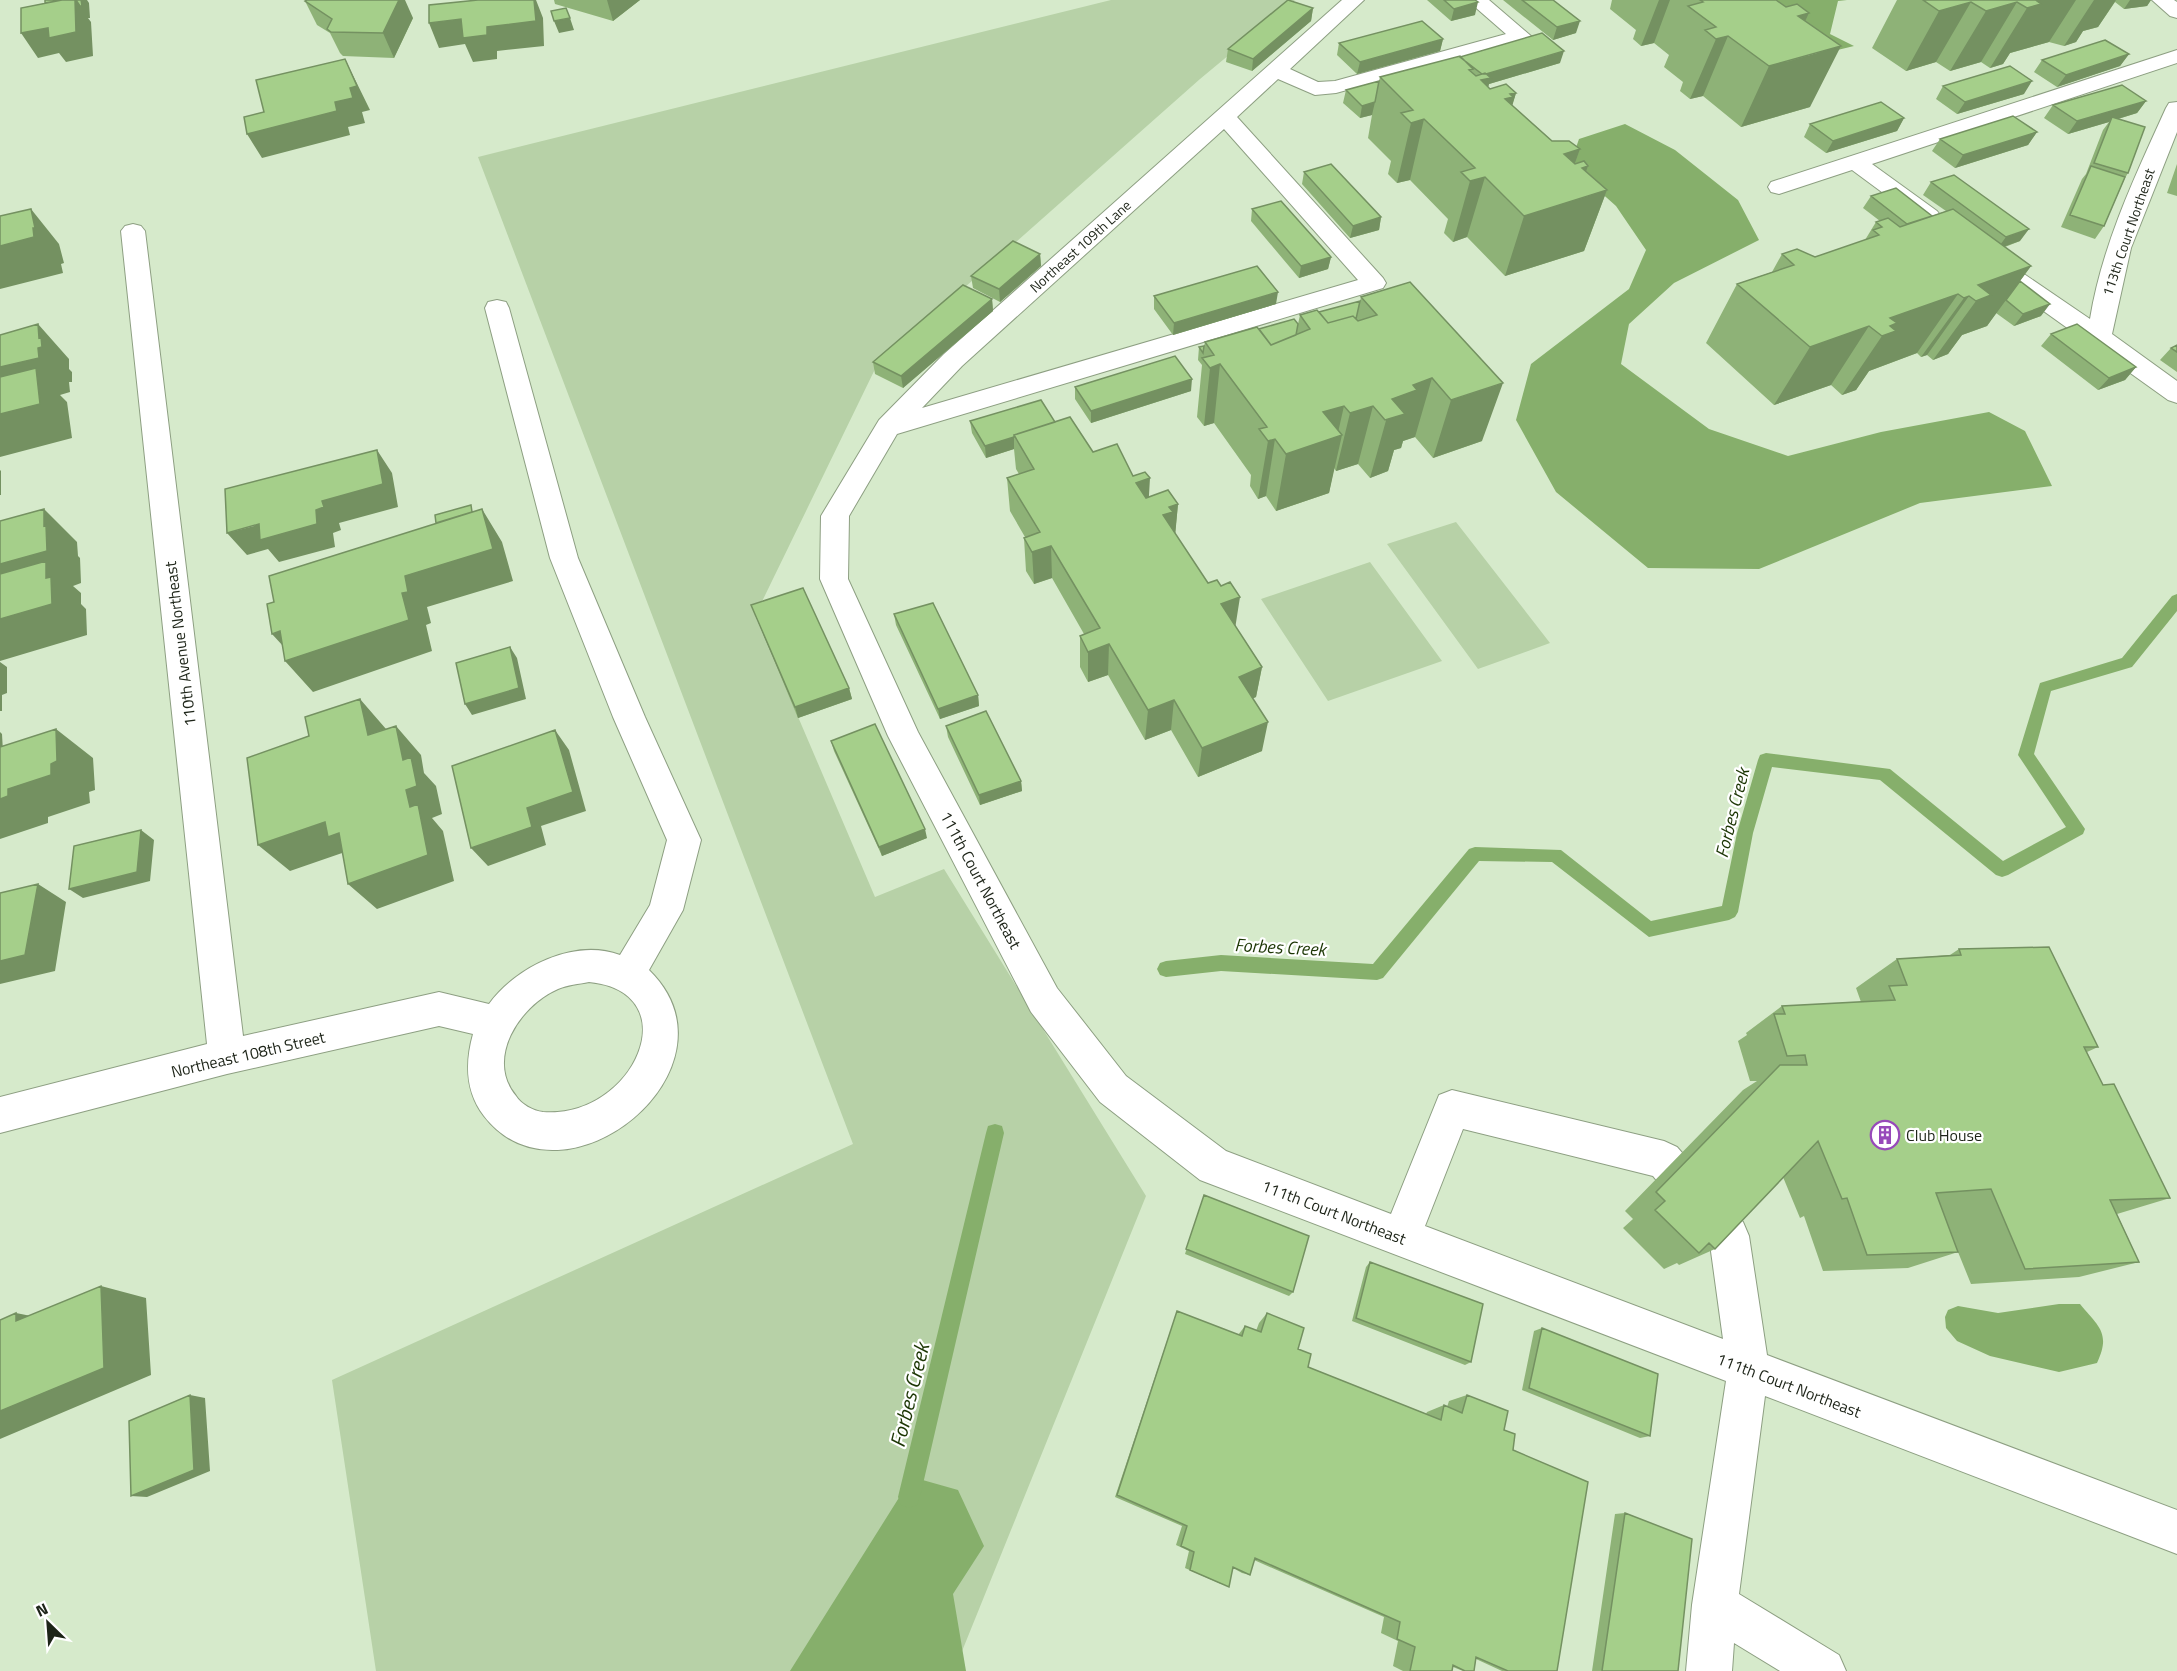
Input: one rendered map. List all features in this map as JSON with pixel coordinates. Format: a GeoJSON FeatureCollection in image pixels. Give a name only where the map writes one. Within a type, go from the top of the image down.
{"type":"FeatureCollection","features":[{"type":"Feature","properties":{"kind":"street","name":"Northeast 109th Lane"},"geometry":{"type":"LineString","coordinates":[[835,516],[888,427],[953,360],[1354,0]]}},
{"type":"Feature","properties":{"kind":"street"},"geometry":{"type":"LineString","coordinates":[[1276,70],[1315,89],[1336,87],[1521,36],[1477,0]]}},
{"type":"Feature","properties":{"kind":"street"},"geometry":{"type":"LineString","coordinates":[[2162,0],[2177,12]]}},
{"type":"Feature","properties":{"kind":"street"},"geometry":{"type":"LineString","coordinates":[[1779,187],[2177,56]]}},
{"type":"Feature","properties":{"kind":"street","name":"113th Court Northeast"},"geometry":{"type":"LineString","coordinates":[[2099,337],[2104,294],[2140,188],[2177,108]]}},
{"type":"Feature","properties":{"kind":"street"},"geometry":{"type":"LineString","coordinates":[[888,427],[1374,283],[1224,116]]}},
{"type":"Feature","properties":{"kind":"street"},"geometry":{"type":"LineString","coordinates":[[1855,162],[1951,232]]}},
{"type":"Feature","properties":{"kind":"street","name":"110th Avenue Northeast"},"geometry":{"type":"LineString","coordinates":[[133,231],[227,1058]]}},
{"type":"Feature","properties":{"kind":"street"},"geometry":{"type":"LineString","coordinates":[[1990,260],[2177,394]]}},
{"type":"Feature","properties":{"kind":"street"},"geometry":{"type":"LineString","coordinates":[[497,308],[564,558],[628,717],[684,840],[666,910],[627,975]]}},
{"type":"Feature","properties":{"kind":"street","name":"111th Court Northeast"},"geometry":{"type":"LineString","coordinates":[[835,516],[834,579],[904,736],[1044,1000],[1113,1089],[1214,1166],[2177,1532]]}},
{"type":"Feature","properties":{"kind":"street"},"geometry":{"type":"LineString","coordinates":[[589,966],[615,969],[627,975],[652,997],[660,1018],[660,1044],[652,1069],[636,1094],[612,1114],[585,1126],[556,1132],[547,1131],[529,1128],[507,1116],[492,1098],[484,1074],[486,1048],[496,1023],[514,1000],[536,982],[562,970],[589,966]]}},
{"type":"Feature","properties":{"kind":"street","name":"Northeast 108th Street"},"geometry":{"type":"LineString","coordinates":[[0,1115],[227,1058],[440,1009],[496,1023]]}},
{"type":"Feature","properties":{"kind":"street"},"geometry":{"type":"LineString","coordinates":[[1401,1238],[1452,1108],[1664,1160],[1729,1236],[1748,1369],[1715,1605],[1709,1671]]}},
{"type":"Feature","properties":{"kind":"street"},"geometry":{"type":"LineString","coordinates":[[1715,1605],[1823,1671]]}},
{"type":"Feature","properties":{"kind":"shaded area"},"geometry":{"type":"Polygon","coordinates":[[[1111,0],[1295,0],[1200,79],[877,365],[755,616],[875,897],[944,869],[1146,1196],[954,1671],[376,1671],[332,1380],[853,1144],[478,157],[1111,0]]]}},
{"type":"Feature","properties":{"kind":"shaded area"},"geometry":{"type":"Polygon","coordinates":[[[1750,0],[1847,0],[1838,1],[1830,34],[1854,46],[1821,54],[1750,0]]]}},
{"type":"Feature","properties":{"kind":"shaded area"},"geometry":{"type":"Polygon","coordinates":[[[1625,124],[1675,150],[1738,200],[1759,240],[1674,283],[1629,324],[1621,364],[1709,429],[1788,456],[1881,432],[1989,412],[2025,431],[2052,486],[1920,503],[1759,569],[1648,568],[1556,492],[1516,420],[1531,364],[1629,289],[1646,250],[1616,206],[1570,165],[1579,139],[1625,124]]]}},
{"type":"Feature","properties":{"kind":"shaded area"},"geometry":{"type":"Polygon","coordinates":[[[1456,522],[1550,643],[1478,669],[1387,544],[1456,522]]]}},
{"type":"Feature","properties":{"kind":"shaded area"},"geometry":{"type":"Polygon","coordinates":[[[1370,562],[1442,661],[1328,701],[1261,599],[1370,562]]]}},
{"type":"Feature","properties":{"kind":"shaded area"},"geometry":{"type":"Polygon","coordinates":[[[2059,1304],[2080,1304],[2101,1331],[2103,1344],[2097,1363],[2059,1372],[1990,1356],[1957,1341],[1946,1328],[1945,1317],[1948,1310],[1958,1306],[1998,1313],[2059,1304]]]}},
{"type":"Feature","properties":{"kind":"shaded area"},"geometry":{"type":"Polygon","coordinates":[[[912,1477],[958,1490],[984,1546],[953,1594],[966,1671],[790,1671],[912,1477]]]}},
{"type":"Feature","properties":{"kind":"building"},"geometry":{"type":"Polygon","coordinates":[[[45,0],[62,0],[45,3],[45,0]]]}},
{"type":"Feature","properties":{"kind":"building"},"geometry":{"type":"Polygon","coordinates":[[[62,0],[75,0],[76,32],[49,38],[48,28],[21,33],[21,8],[62,0]]]}},
{"type":"Feature","properties":{"kind":"building"},"geometry":{"type":"Polygon","coordinates":[[[399,0],[383,33],[331,32],[327,29],[332,19],[305,1],[399,0]]]}},
{"type":"Feature","properties":{"kind":"building"},"geometry":{"type":"Polygon","coordinates":[[[478,0],[534,0],[536,21],[487,27],[487,35],[463,38],[461,19],[429,23],[429,5],[478,0]]]}},
{"type":"Feature","properties":{"kind":"building"},"geometry":{"type":"Polygon","coordinates":[[[1288,0],[1313,8],[1253,59],[1228,49],[1288,0]]]}},
{"type":"Feature","properties":{"kind":"building"},"geometry":{"type":"Polygon","coordinates":[[[1444,0],[1475,0],[1478,2],[1454,9],[1444,0]]]}},
{"type":"Feature","properties":{"kind":"building"},"geometry":{"type":"Polygon","coordinates":[[[1522,0],[1553,0],[1580,21],[1557,27],[1522,0]]]}},
{"type":"Feature","properties":{"kind":"building"},"geometry":{"type":"Polygon","coordinates":[[[1700,0],[1776,0],[1786,7],[1797,4],[1809,13],[1798,16],[1841,46],[1769,66],[1728,36],[1716,39],[1705,30],[1716,27],[1688,6],[1703,2],[1700,0]]]}},
{"type":"Feature","properties":{"kind":"building"},"geometry":{"type":"Polygon","coordinates":[[[1923,0],[2040,0],[2037,1],[2041,4],[2027,8],[2017,2],[1986,11],[1971,2],[1939,11],[1923,0]]]}},
{"type":"Feature","properties":{"kind":"building"},"geometry":{"type":"Polygon","coordinates":[[[566,8],[570,18],[554,21],[551,11],[566,8]]]}},
{"type":"Feature","properties":{"kind":"building"},"geometry":{"type":"Polygon","coordinates":[[[1422,21],[1443,39],[1360,62],[1339,43],[1422,21]]]}},
{"type":"Feature","properties":{"kind":"building"},"geometry":{"type":"Polygon","coordinates":[[[1542,33],[1564,51],[1486,74],[1482,74],[1460,57],[1542,33]]]}},
{"type":"Feature","properties":{"kind":"building"},"geometry":{"type":"Polygon","coordinates":[[[2105,40],[2129,54],[2066,75],[2042,60],[2105,40]]]}},
{"type":"Feature","properties":{"kind":"building"},"geometry":{"type":"Polygon","coordinates":[[[1460,56],[1473,69],[1469,70],[1476,76],[1485,73],[1491,78],[1481,80],[1490,89],[1506,84],[1516,93],[1510,94],[1513,97],[1505,99],[1552,141],[1569,141],[1580,149],[1564,154],[1575,164],[1584,161],[1588,166],[1582,168],[1607,190],[1524,216],[1485,177],[1470,181],[1461,172],[1475,168],[1424,119],[1411,123],[1401,113],[1413,110],[1380,77],[1460,56]]]}},
{"type":"Feature","properties":{"kind":"building"},"geometry":{"type":"Polygon","coordinates":[[[345,59],[357,86],[350,88],[353,98],[335,102],[337,111],[247,134],[244,117],[264,112],[256,80],[345,59]]]}},
{"type":"Feature","properties":{"kind":"building"},"geometry":{"type":"Polygon","coordinates":[[[2010,66],[2032,81],[1965,102],[1943,86],[2010,66]]]}},
{"type":"Feature","properties":{"kind":"building"},"geometry":{"type":"Polygon","coordinates":[[[1379,81],[1375,102],[1362,106],[1346,90],[1379,81]]]}},
{"type":"Feature","properties":{"kind":"building"},"geometry":{"type":"Polygon","coordinates":[[[2122,85],[2146,101],[2077,121],[2053,105],[2122,85]]]}},
{"type":"Feature","properties":{"kind":"building"},"geometry":{"type":"Polygon","coordinates":[[[1881,102],[1904,118],[1833,141],[1810,124],[1881,102]]]}},
{"type":"Feature","properties":{"kind":"building"},"geometry":{"type":"Polygon","coordinates":[[[2013,116],[2037,132],[1963,155],[1940,139],[2013,116]]]}},
{"type":"Feature","properties":{"kind":"building"},"geometry":{"type":"Polygon","coordinates":[[[2112,117],[2145,127],[2128,173],[2094,163],[2112,117]]]}},
{"type":"Feature","properties":{"kind":"building"},"geometry":{"type":"Polygon","coordinates":[[[1331,164],[1381,217],[1353,226],[1304,172],[1331,164]]]}},
{"type":"Feature","properties":{"kind":"building"},"geometry":{"type":"Polygon","coordinates":[[[2091,166],[2125,177],[2104,226],[2070,215],[2091,166]]]}},
{"type":"Feature","properties":{"kind":"building"},"geometry":{"type":"Polygon","coordinates":[[[1954,175],[2029,229],[2006,237],[1931,182],[1954,175]]]}},
{"type":"Feature","properties":{"kind":"building"},"geometry":{"type":"Polygon","coordinates":[[[1896,188],[1932,216],[1907,224],[1871,196],[1896,188]]]}},
{"type":"Feature","properties":{"kind":"building"},"geometry":{"type":"Polygon","coordinates":[[[1281,201],[1331,257],[1301,266],[1252,209],[1281,201]]]}},
{"type":"Feature","properties":{"kind":"building"},"geometry":{"type":"Polygon","coordinates":[[[31,209],[35,228],[33,228],[34,237],[0,246],[0,216],[31,209]]]}},
{"type":"Feature","properties":{"kind":"building"},"geometry":{"type":"Polygon","coordinates":[[[1953,209],[2031,266],[1978,285],[1991,295],[1976,301],[1969,296],[1964,298],[1958,294],[1890,318],[1897,323],[1890,326],[1896,331],[1882,336],[1869,326],[1810,347],[1737,284],[1794,265],[1782,254],[1797,249],[1815,257],[1879,235],[1873,230],[1882,227],[1876,222],[1888,218],[1900,227],[1953,209]]]}},
{"type":"Feature","properties":{"kind":"building"},"geometry":{"type":"Polygon","coordinates":[[[1013,241],[1040,254],[999,289],[971,276],[1013,241]]]}},
{"type":"Feature","properties":{"kind":"building"},"geometry":{"type":"Polygon","coordinates":[[[1257,266],[1278,292],[1174,323],[1154,296],[1257,266]]]}},
{"type":"Feature","properties":{"kind":"building"},"geometry":{"type":"Polygon","coordinates":[[[2020,281],[2050,304],[2023,314],[2006,300],[2020,281]]]}},
{"type":"Feature","properties":{"kind":"building"},"geometry":{"type":"Polygon","coordinates":[[[1410,282],[1503,383],[1451,400],[1432,378],[1413,385],[1417,390],[1392,399],[1405,414],[1385,420],[1373,406],[1350,413],[1344,406],[1323,412],[1342,435],[1286,454],[1275,439],[1268,441],[1259,429],[1267,427],[1220,364],[1210,368],[1202,358],[1214,355],[1205,342],[1257,327],[1271,345],[1310,329],[1300,315],[1317,310],[1328,323],[1353,316],[1358,321],[1377,315],[1361,297],[1410,282]]]}},
{"type":"Feature","properties":{"kind":"building"},"geometry":{"type":"Polygon","coordinates":[[[963,285],[992,299],[901,376],[873,362],[963,285]]]}},
{"type":"Feature","properties":{"kind":"building"},"geometry":{"type":"Polygon","coordinates":[[[1360,301],[1356,319],[1353,316],[1328,323],[1319,312],[1360,301]]]}},
{"type":"Feature","properties":{"kind":"building"},"geometry":{"type":"Polygon","coordinates":[[[1294,319],[1298,324],[1296,335],[1271,345],[1259,329],[1294,319]]]}},
{"type":"Feature","properties":{"kind":"building"},"geometry":{"type":"Polygon","coordinates":[[[38,324],[42,347],[38,348],[39,358],[0,367],[0,335],[38,324]]]}},
{"type":"Feature","properties":{"kind":"building"},"geometry":{"type":"Polygon","coordinates":[[[2077,324],[2136,367],[2109,378],[2051,334],[2077,324]]]}},
{"type":"Feature","properties":{"kind":"building"},"geometry":{"type":"Polygon","coordinates":[[[1175,356],[1192,379],[1091,411],[1075,387],[1175,356]]]}},
{"type":"Feature","properties":{"kind":"building"},"geometry":{"type":"Polygon","coordinates":[[[36,368],[40,404],[0,414],[0,377],[36,368]]]}},
{"type":"Feature","properties":{"kind":"building"},"geometry":{"type":"Polygon","coordinates":[[[1041,400],[1055,422],[985,446],[970,421],[1041,400]]]}},
{"type":"Feature","properties":{"kind":"building"},"geometry":{"type":"Polygon","coordinates":[[[1070,417],[1093,452],[1117,444],[1133,476],[1145,472],[1150,478],[1136,483],[1146,498],[1168,490],[1178,504],[1169,507],[1173,512],[1163,515],[1208,583],[1217,580],[1221,586],[1230,582],[1240,597],[1221,604],[1262,667],[1239,677],[1268,722],[1202,748],[1174,700],[1148,710],[1109,644],[1088,652],[1080,636],[1100,628],[1051,546],[1032,552],[1024,538],[1040,532],[1007,478],[1034,469],[1014,435],[1070,417]]]}},
{"type":"Feature","properties":{"kind":"building"},"geometry":{"type":"Polygon","coordinates":[[[377,450],[383,484],[322,501],[324,507],[316,510],[317,524],[260,540],[259,524],[227,533],[225,489],[377,450]]]}},
{"type":"Feature","properties":{"kind":"building"},"geometry":{"type":"Polygon","coordinates":[[[471,505],[472,512],[436,523],[435,515],[471,505]]]}},
{"type":"Feature","properties":{"kind":"building"},"geometry":{"type":"Polygon","coordinates":[[[44,509],[47,551],[0,564],[0,521],[44,509]]]}},
{"type":"Feature","properties":{"kind":"building"},"geometry":{"type":"Polygon","coordinates":[[[482,509],[493,549],[405,576],[408,592],[402,593],[409,620],[285,661],[280,631],[272,634],[267,604],[274,602],[269,576],[482,509]]]}},
{"type":"Feature","properties":{"kind":"building"},"geometry":{"type":"Polygon","coordinates":[[[46,561],[46,578],[51,577],[52,604],[0,619],[0,574],[46,561]]]}},
{"type":"Feature","properties":{"kind":"building"},"geometry":{"type":"Polygon","coordinates":[[[803,588],[849,688],[795,707],[751,605],[803,588]]]}},
{"type":"Feature","properties":{"kind":"building"},"geometry":{"type":"Polygon","coordinates":[[[933,603],[978,695],[938,709],[894,614],[933,603]]]}},
{"type":"Feature","properties":{"kind":"building"},"geometry":{"type":"Polygon","coordinates":[[[510,647],[519,688],[465,704],[456,663],[510,647]]]}},
{"type":"Feature","properties":{"kind":"building"},"geometry":{"type":"Polygon","coordinates":[[[360,699],[368,735],[396,726],[403,760],[411,757],[417,786],[406,790],[410,807],[418,804],[428,855],[348,884],[339,833],[328,837],[325,822],[258,845],[247,758],[309,736],[305,717],[360,699]]]}},
{"type":"Feature","properties":{"kind":"building"},"geometry":{"type":"Polygon","coordinates":[[[986,711],[1021,781],[979,795],[946,726],[986,711]]]}},
{"type":"Feature","properties":{"kind":"building"},"geometry":{"type":"Polygon","coordinates":[[[875,724],[925,829],[879,847],[831,741],[875,724]]]}},
{"type":"Feature","properties":{"kind":"building"},"geometry":{"type":"Polygon","coordinates":[[[56,729],[57,761],[51,764],[51,775],[8,789],[8,796],[0,799],[0,747],[56,729]]]}},
{"type":"Feature","properties":{"kind":"building"},"geometry":{"type":"Polygon","coordinates":[[[555,730],[573,792],[527,808],[532,827],[471,848],[452,766],[555,730]]]}},
{"type":"Feature","properties":{"kind":"building"},"geometry":{"type":"Polygon","coordinates":[[[141,830],[137,872],[69,889],[74,846],[141,830]]]}},
{"type":"Feature","properties":{"kind":"building"},"geometry":{"type":"Polygon","coordinates":[[[38,884],[25,955],[0,961],[0,893],[38,884]]]}},
{"type":"Feature","properties":{"kind":"building","name":"Club House"},"geometry":{"type":"Polygon","coordinates":[[[2049,947],[2098,1047],[2084,1047],[2103,1085],[2114,1084],[2170,1198],[2110,1200],[2139,1262],[2025,1269],[1991,1189],[1936,1193],[1958,1252],[1867,1255],[1847,1198],[1842,1199],[1818,1141],[1715,1249],[1709,1243],[1699,1253],[1655,1210],[1665,1201],[1656,1192],[1780,1065],[1807,1065],[1805,1055],[1787,1056],[1774,1014],[1785,1014],[1782,1006],[1895,1000],[1889,986],[1907,985],[1897,959],[1961,955],[1959,949],[2049,947]]]}},
{"type":"Feature","properties":{"kind":"building"},"geometry":{"type":"Polygon","coordinates":[[[1204,1195],[1309,1236],[1293,1292],[1186,1249],[1204,1195]]]}},
{"type":"Feature","properties":{"kind":"building"},"geometry":{"type":"Polygon","coordinates":[[[1370,1262],[1483,1304],[1471,1362],[1356,1318],[1370,1262]]]}},
{"type":"Feature","properties":{"kind":"building"},"geometry":{"type":"Polygon","coordinates":[[[101,1286],[104,1368],[0,1411],[0,1320],[16,1313],[16,1321],[101,1286]]]}},
{"type":"Feature","properties":{"kind":"building"},"geometry":{"type":"Polygon","coordinates":[[[1177,1311],[1242,1336],[1245,1326],[1261,1332],[1267,1313],[1304,1328],[1298,1349],[1311,1354],[1308,1367],[1441,1420],[1444,1405],[1462,1413],[1467,1395],[1508,1411],[1504,1430],[1515,1434],[1513,1450],[1588,1482],[1557,1671],[1508,1671],[1476,1657],[1474,1671],[1465,1671],[1453,1665],[1452,1671],[1410,1671],[1415,1647],[1397,1639],[1400,1622],[1255,1558],[1250,1575],[1233,1567],[1229,1587],[1190,1570],[1194,1552],[1181,1546],[1187,1526],[1117,1495],[1177,1311]]]}},
{"type":"Feature","properties":{"kind":"building"},"geometry":{"type":"Polygon","coordinates":[[[1542,1328],[1658,1374],[1650,1436],[1529,1388],[1542,1328]]]}},
{"type":"Feature","properties":{"kind":"building"},"geometry":{"type":"Polygon","coordinates":[[[190,1395],[194,1470],[131,1496],[129,1421],[190,1395]]]}},
{"type":"Feature","properties":{"kind":"building"},"geometry":{"type":"Polygon","coordinates":[[[1625,1513],[1692,1539],[1678,1671],[1602,1671],[1625,1513]]]}},
{"type":"Feature","properties":{"kind":"waterway","name":"Forbes Creek"},"geometry":{"type":"LineString","coordinates":[[1166,969],[1221,963],[1377,972],[1475,854],[1555,855],[1649,929],[1729,912],[1745,833],[1766,760],[1884,774],[2002,870],[2077,829],[2026,755],[2045,687],[2127,663],[2177,600]]}},
{"type":"Feature","properties":{"kind":"waterway","name":"Forbes Creek"},"geometry":{"type":"LineString","coordinates":[[909,1497],[995,1133]]}},
{"type":"Feature","properties":{"kind":"place","name":"Club House"},"geometry":{"type":"Point","coordinates":[1885,1135]}}]}
